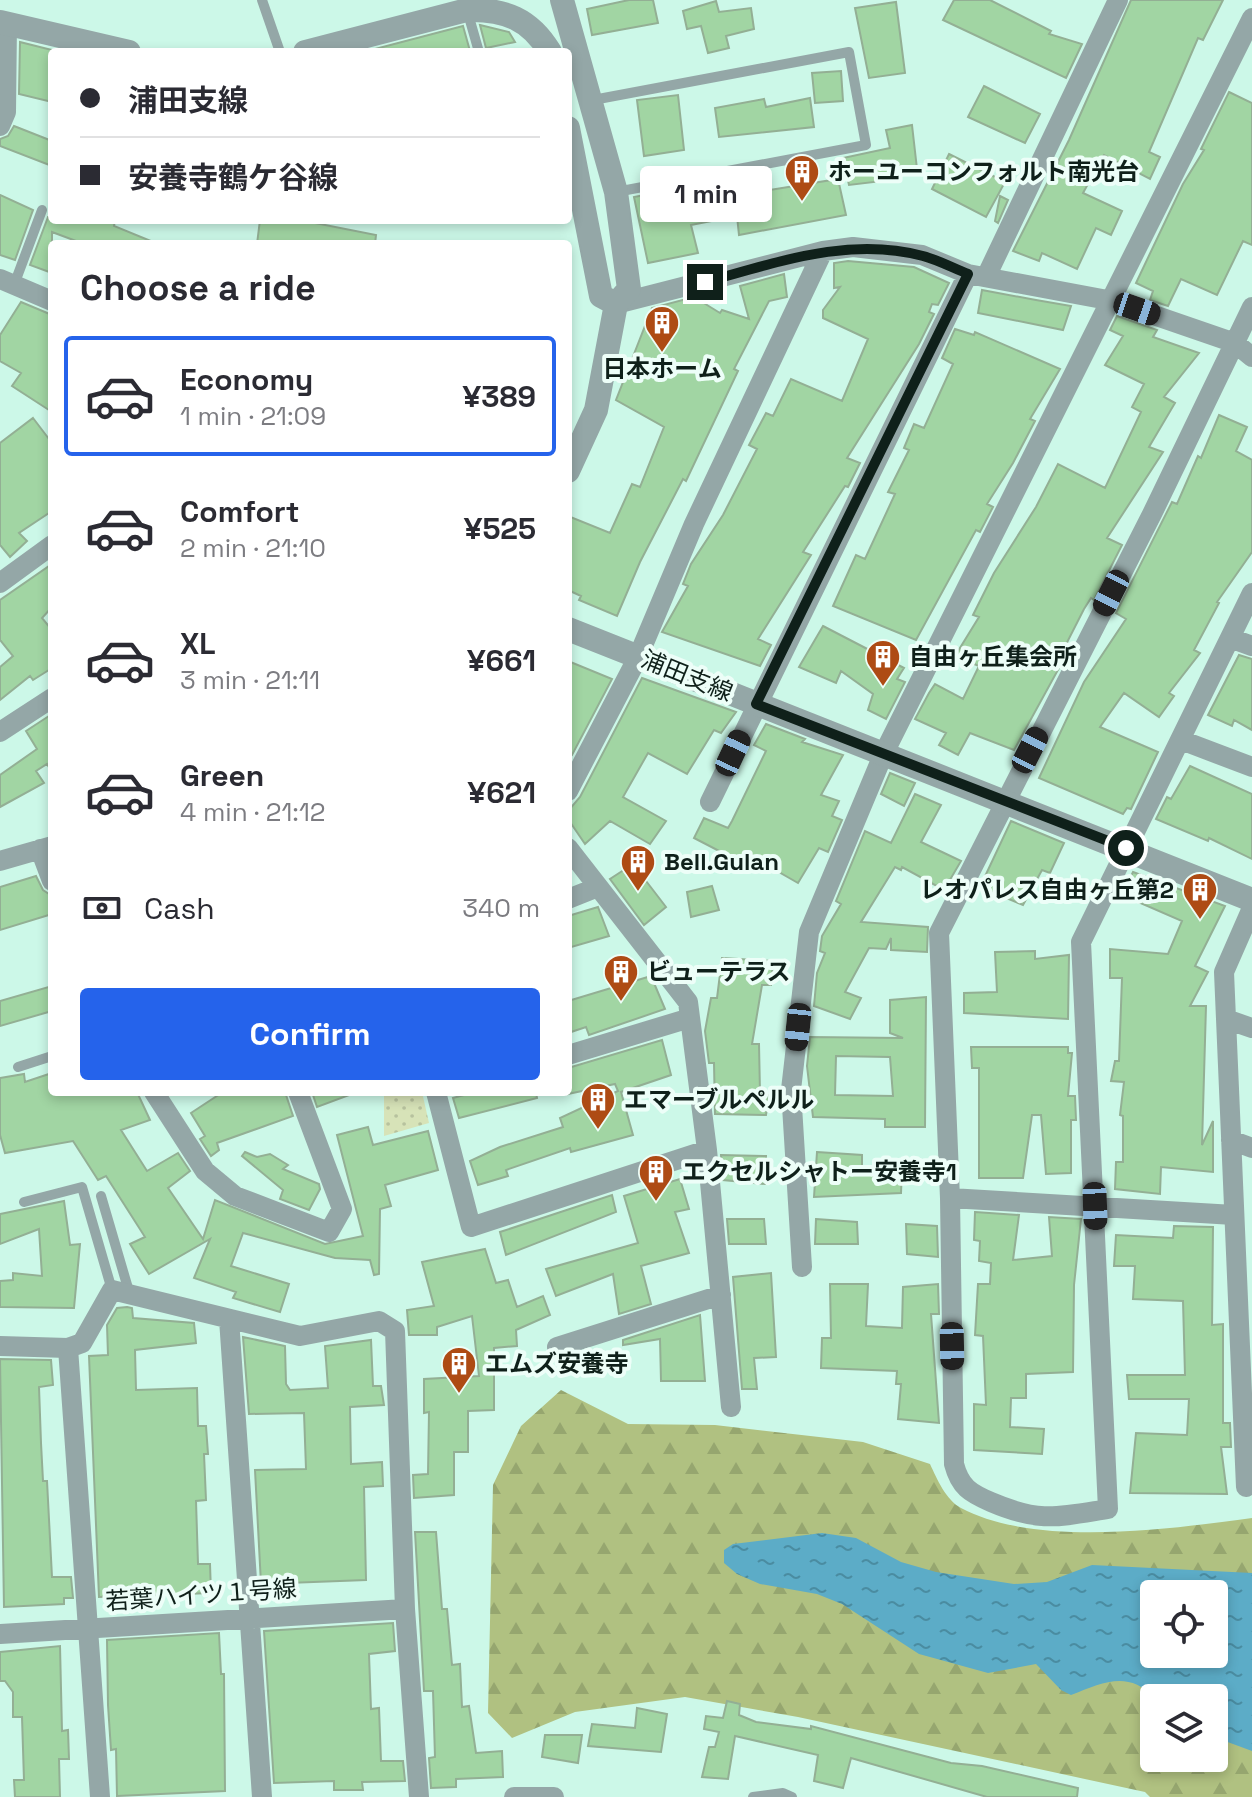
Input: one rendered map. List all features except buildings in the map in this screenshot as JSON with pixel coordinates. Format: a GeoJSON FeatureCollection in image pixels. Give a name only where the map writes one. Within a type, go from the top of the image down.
{"type":"FeatureCollection","features":[{"type":"Feature","properties":{"kind":"street"},"geometry":{"type":"LineString","coordinates":[[562,0],[593,100],[616,192],[629,289],[616,304],[596,410],[572,462]]}},
{"type":"Feature","properties":{"kind":"street"},"geometry":{"type":"LineString","coordinates":[[710,802],[756,704],[1118,0]]}},
{"type":"Feature","properties":{"kind":"street"},"geometry":{"type":"LineString","coordinates":[[319,48],[466,5],[495,9],[521,19],[541,36],[548,48]]}},
{"type":"Feature","properties":{"kind":"street"},"geometry":{"type":"LineString","coordinates":[[802,1267],[791,1090],[809,932],[883,755],[1113,301],[1252,18]]}},
{"type":"Feature","properties":{"kind":"street"},"geometry":{"type":"LineString","coordinates":[[0,126],[6,112],[3,22],[112,48]]}},
{"type":"Feature","properties":{"kind":"street"},"geometry":{"type":"LineString","coordinates":[[572,148],[601,296],[616,304],[823,251],[853,247],[922,255],[977,275],[1113,301],[1235,343],[1252,357]]}},
{"type":"Feature","properties":{"kind":"street"},"geometry":{"type":"LineString","coordinates":[[572,783],[638,657],[694,524],[823,251]]}},
{"type":"Feature","properties":{"kind":"street"},"geometry":{"type":"LineString","coordinates":[[7,282],[48,299]]}},
{"type":"Feature","properties":{"kind":"street"},"geometry":{"type":"LineString","coordinates":[[1252,307],[1152,514],[939,933],[950,1198],[954,1464],[958,1479],[970,1493],[1024,1516],[1048,1518],[1108,1509],[1081,942],[1252,593]]}},
{"type":"Feature","properties":{"kind":"street"},"geometry":{"type":"LineString","coordinates":[[0,583],[48,548]]}},
{"type":"Feature","properties":{"kind":"street","name":"浦田支線"},"geometry":{"type":"LineString","coordinates":[[572,631],[1252,900]]}},
{"type":"Feature","properties":{"kind":"street"},"geometry":{"type":"LineString","coordinates":[[1230,638],[1252,646]]}},
{"type":"Feature","properties":{"kind":"street"},"geometry":{"type":"LineString","coordinates":[[0,732],[48,701]]}},
{"type":"Feature","properties":{"kind":"street"},"geometry":{"type":"LineString","coordinates":[[1181,740],[1252,767]]}},
{"type":"Feature","properties":{"kind":"street"},"geometry":{"type":"LineString","coordinates":[[0,861],[46,848]]}},
{"type":"Feature","properties":{"kind":"street"},"geometry":{"type":"LineString","coordinates":[[572,853],[688,1002],[707,1150],[731,1407]]}},
{"type":"Feature","properties":{"kind":"street"},"geometry":{"type":"LineString","coordinates":[[572,897],[598,887]]}},
{"type":"Feature","properties":{"kind":"street"},"geometry":{"type":"LineString","coordinates":[[1246,1487],[1244,1269],[1234,1215],[1224,972],[1252,908]]}},
{"type":"Feature","properties":{"kind":"street"},"geometry":{"type":"LineString","coordinates":[[572,1054],[690,1018]]}},
{"type":"Feature","properties":{"kind":"street"},"geometry":{"type":"LineString","coordinates":[[1226,1019],[1252,1028]]}},
{"type":"Feature","properties":{"kind":"street"},"geometry":{"type":"LineString","coordinates":[[157,1096],[205,1171],[235,1196],[329,1232],[342,1209],[300,1096]]}},
{"type":"Feature","properties":{"kind":"street"},"geometry":{"type":"LineString","coordinates":[[441,1096],[471,1227],[707,1150]]}},
{"type":"Feature","properties":{"kind":"street"},"geometry":{"type":"LineString","coordinates":[[1231,1140],[1252,1148]]}},
{"type":"Feature","properties":{"kind":"street"},"geometry":{"type":"LineString","coordinates":[[950,1198],[1234,1215]]}},
{"type":"Feature","properties":{"kind":"street"},"geometry":{"type":"LineString","coordinates":[[0,1346],[68,1348],[82,1343],[121,1292],[300,1336],[379,1321],[395,1331],[405,1609],[419,1797]]}},
{"type":"Feature","properties":{"kind":"street"},"geometry":{"type":"LineString","coordinates":[[557,1347],[721,1295]]}},
{"type":"Feature","properties":{"kind":"street"},"geometry":{"type":"LineString","coordinates":[[229,1319],[262,1797]]}},
{"type":"Feature","properties":{"kind":"street"},"geometry":{"type":"LineString","coordinates":[[68,1348],[100,1797]]}},
{"type":"Feature","properties":{"kind":"street","name":"若葉ハイツ１号線"},"geometry":{"type":"LineString","coordinates":[[0,1634],[405,1609]]}},
{"type":"Feature","properties":{"kind":"street"},"geometry":{"type":"LineString","coordinates":[[514,1797],[554,1797]]}},
{"type":"Feature","properties":{"kind":"lane"},"geometry":{"type":"LineString","coordinates":[[262,0],[279,48]]}},
{"type":"Feature","properties":{"kind":"lane"},"geometry":{"type":"LineString","coordinates":[[466,5],[478,48]]}},
{"type":"Feature","properties":{"kind":"lane"},"geometry":{"type":"LineString","coordinates":[[593,100],[849,52],[866,145],[616,192]]}},
{"type":"Feature","properties":{"kind":"lane"},"geometry":{"type":"LineString","coordinates":[[7,282],[42,210]]}},
{"type":"Feature","properties":{"kind":"lane"},"geometry":{"type":"LineString","coordinates":[[18,1067],[48,1057]]}},
{"type":"Feature","properties":{"kind":"lane"},"geometry":{"type":"LineString","coordinates":[[24,1202],[82,1187],[121,1292]]}},
{"type":"Feature","properties":{"kind":"lane"},"geometry":{"type":"LineString","coordinates":[[101,1196],[121,1292]]}},
{"type":"Feature","properties":{"kind":"lane"},"geometry":{"type":"LineString","coordinates":[[753,1797],[783,1793],[792,1797]]}},
{"type":"Feature","properties":{"kind":"green space"},"geometry":{"type":"Polygon","coordinates":[[[384,1096],[423,1096],[429,1123],[384,1136],[384,1096]]]}},
{"type":"Feature","properties":{"kind":"green space"},"geometry":{"type":"Polygon","coordinates":[[[561,1390],[628,1424],[715,1425],[863,1442],[930,1464],[946,1495],[961,1508],[992,1520],[1027,1528],[1104,1532],[1252,1518],[1252,1797],[1150,1797],[1145,1792],[798,1717],[685,1697],[575,1712],[512,1738],[488,1713],[493,1485],[521,1426],[561,1390]]]}},
{"type":"Feature","properties":{"kind":"water"},"geometry":{"type":"Polygon","coordinates":[[[822,1533],[856,1538],[901,1562],[936,1572],[1014,1584],[1047,1582],[1092,1565],[1252,1573],[1252,1751],[1228,1742],[1228,1684],[1140,1684],[1140,1686],[1115,1681],[1071,1695],[1061,1690],[1036,1664],[988,1673],[919,1654],[842,1604],[817,1594],[760,1584],[737,1574],[724,1563],[724,1550],[733,1544],[822,1533]]]}},
{"type":"Feature","properties":{"kind":"place","name":"ホーユーコンフォルト南光台"},"geometry":{"type":"Point","coordinates":[802,203]}},
{"type":"Feature","properties":{"kind":"place","name":"日本ホーム"},"geometry":{"type":"Point","coordinates":[662,354]}},
{"type":"Feature","properties":{"kind":"place","name":"自由ヶ丘集会所"},"geometry":{"type":"Point","coordinates":[883,688]}},
{"type":"Feature","properties":{"kind":"place","name":"Bell.Gulan"},"geometry":{"type":"Point","coordinates":[638,893]}},
{"type":"Feature","properties":{"kind":"place","name":"レオパレス自由ヶ丘第2"},"geometry":{"type":"Point","coordinates":[1200,921]}},
{"type":"Feature","properties":{"kind":"place","name":"ビューテラス"},"geometry":{"type":"Point","coordinates":[621,1003]}},
{"type":"Feature","properties":{"kind":"place","name":"エマーブルペルル"},"geometry":{"type":"Point","coordinates":[598,1131]}},
{"type":"Feature","properties":{"kind":"place","name":"エクセルシャトー安養寺1"},"geometry":{"type":"Point","coordinates":[656,1203]}},
{"type":"Feature","properties":{"kind":"place","name":"エムズ安養寺"},"geometry":{"type":"Point","coordinates":[459,1395]}},
{"type":"Feature","properties":{"kind":"route"},"geometry":{"type":"LineString","coordinates":[[705,282],[823,251],[853,247],[922,255],[968,274],[756,704],[1126,848]]}}]}
